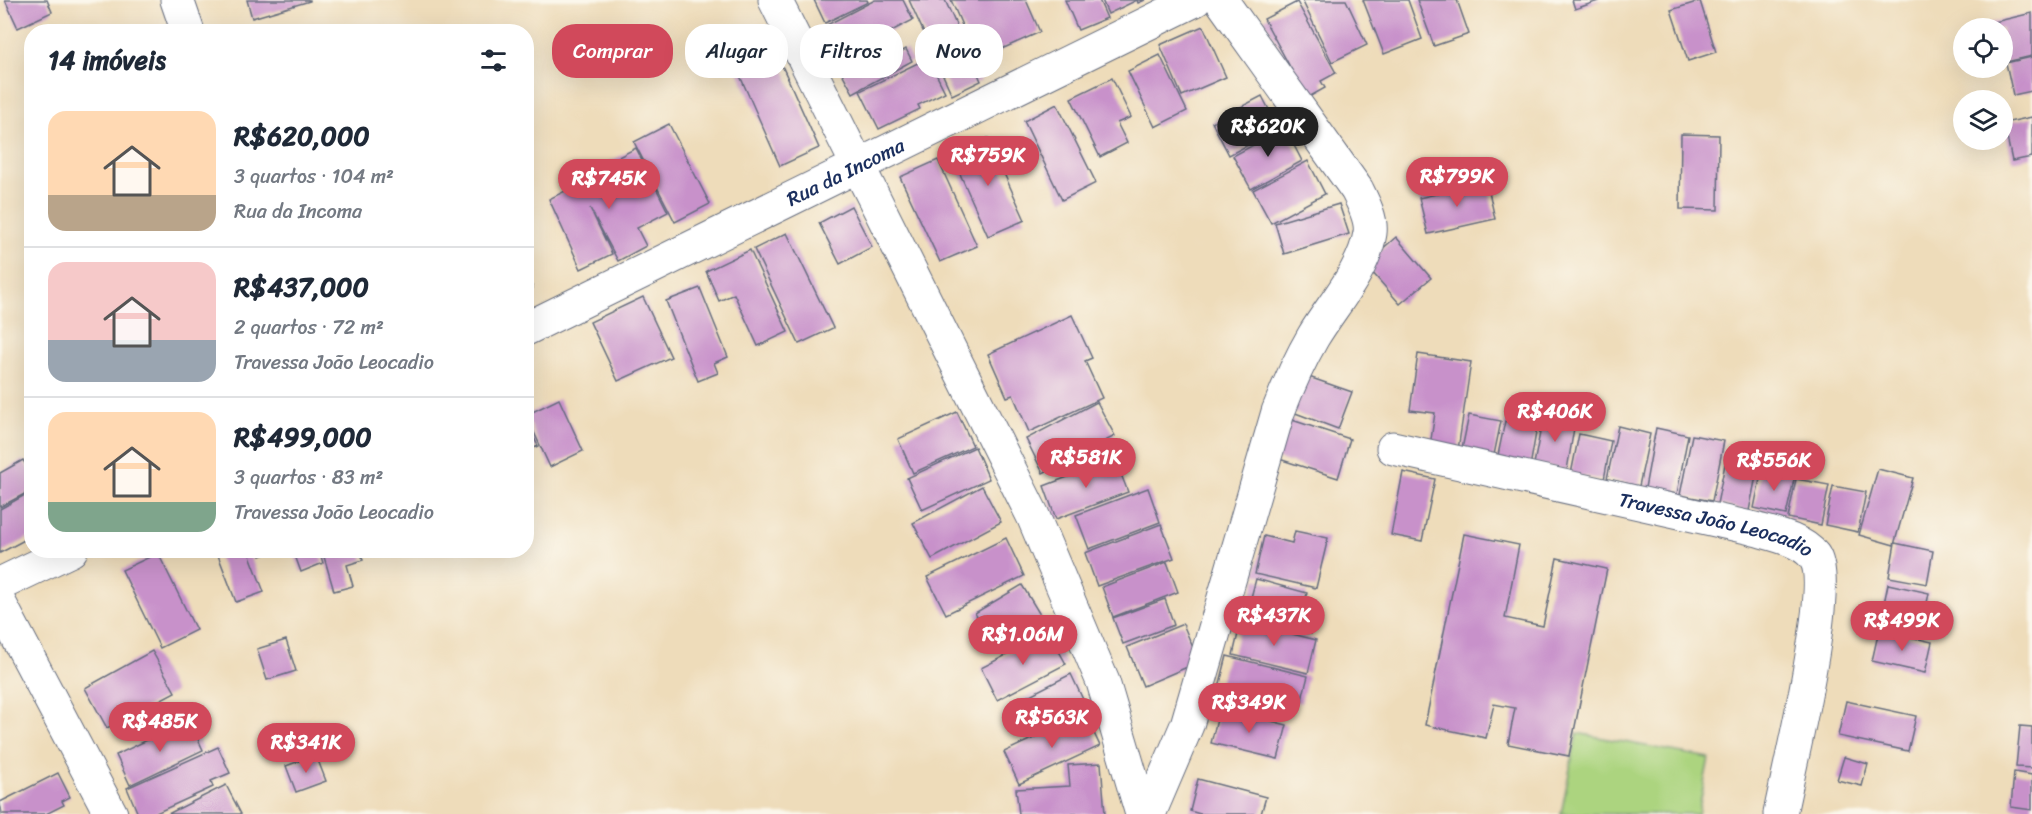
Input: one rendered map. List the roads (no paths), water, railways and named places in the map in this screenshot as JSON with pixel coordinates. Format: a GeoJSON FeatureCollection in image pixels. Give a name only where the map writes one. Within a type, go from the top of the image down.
{"type":"FeatureCollection","features":[{"type":"Feature","properties":{"kind":"street"},"geometry":{"type":"LineString","coordinates":[[177,0],[185,24]]}},
{"type":"Feature","properties":{"kind":"street"},"geometry":{"type":"LineString","coordinates":[[775,0],[1033,516],[1103,682],[1142,814]]}},
{"type":"Feature","properties":{"kind":"street","name":"Rua da Incoma"},"geometry":{"type":"LineString","coordinates":[[534,325],[1195,0]]}},
{"type":"Feature","properties":{"kind":"street"},"geometry":{"type":"LineString","coordinates":[[1149,814],[1193,706],[1282,402],[1313,339],[1366,249],[1371,230],[1357,190],[1221,0]]}},
{"type":"Feature","properties":{"kind":"street","name":"Travessa João Leocadio"},"geometry":{"type":"LineString","coordinates":[[1393,448],[1751,528],[1785,538],[1802,546],[1813,555],[1819,567],[1820,604],[1780,814]]}},
{"type":"Feature","properties":{"kind":"street"},"geometry":{"type":"LineString","coordinates":[[0,584],[54,558]]}},
{"type":"Feature","properties":{"kind":"street"},"geometry":{"type":"LineString","coordinates":[[0,604],[111,814]]}}]}
